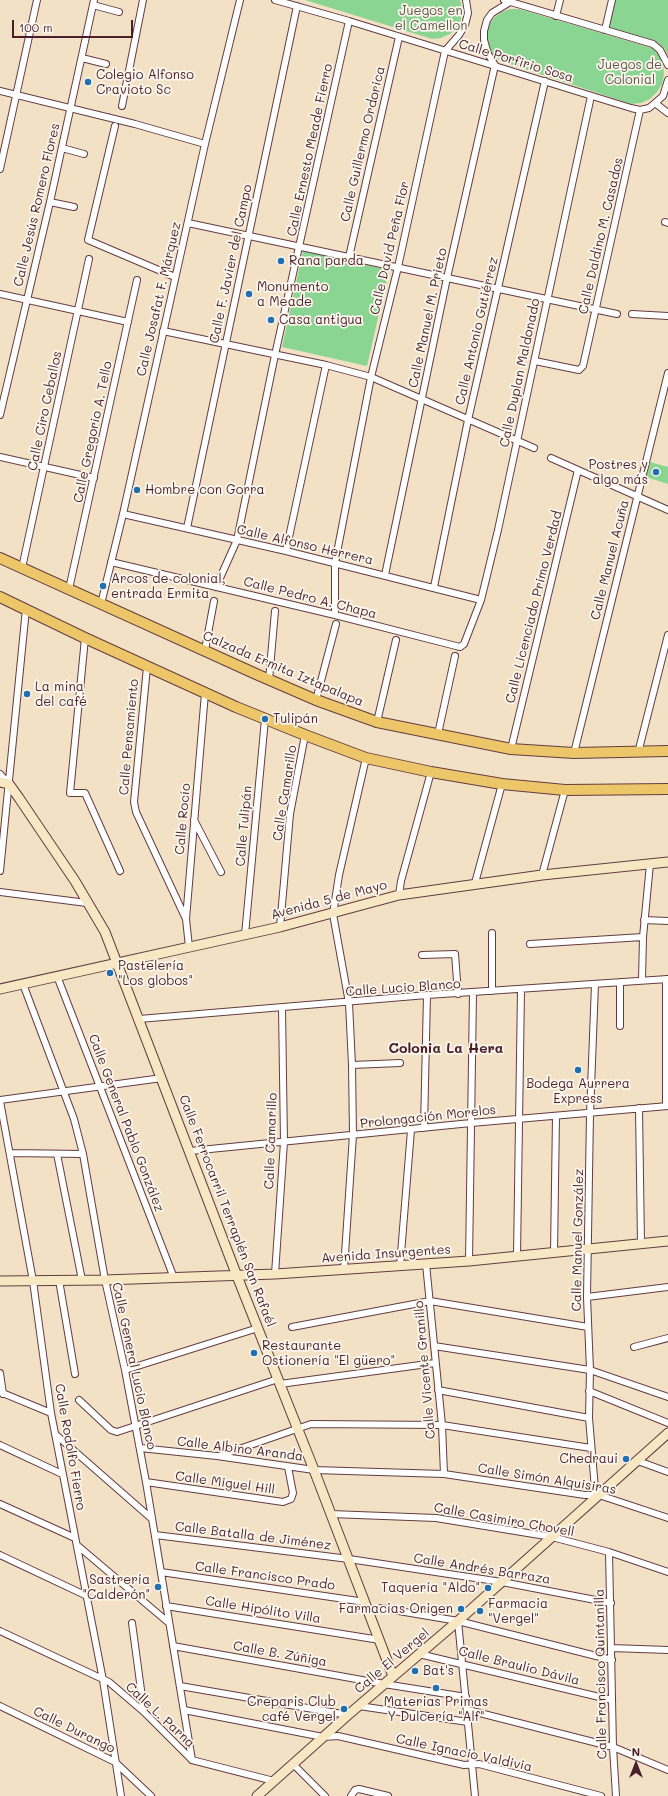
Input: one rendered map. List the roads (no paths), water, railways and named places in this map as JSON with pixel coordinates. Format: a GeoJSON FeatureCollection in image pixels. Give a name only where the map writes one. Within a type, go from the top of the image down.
{"type":"FeatureCollection","features":[{"type":"Feature","properties":{"kind":"main road","name":"Calzada Ermita Iztapalapa"},"geometry":{"type":"LineString","coordinates":[[0,558],[269,680],[316,700],[377,722],[511,749],[574,753],[638,753],[668,751]]}},
{"type":"Feature","properties":{"kind":"main road"},"geometry":{"type":"LineString","coordinates":[[0,597],[205,693],[265,719],[366,758],[431,772],[502,784],[566,790],[668,789]]}},
{"type":"Feature","properties":{"kind":"street"},"geometry":{"type":"LineString","coordinates":[[0,169],[37,0]]}},
{"type":"Feature","properties":{"kind":"street"},"geometry":{"type":"LineString","coordinates":[[122,106],[143,0]]}},
{"type":"Feature","properties":{"kind":"street","name":"Calle Josafat F. Márquez"},"geometry":{"type":"LineString","coordinates":[[101,604],[123,514],[205,144],[240,0]]}},
{"type":"Feature","properties":{"kind":"street","name":"Calle Porfirio Sosa"},"geometry":{"type":"LineString","coordinates":[[275,0],[349,20],[399,37],[640,110]]}},
{"type":"Feature","properties":{"kind":"street"},"geometry":{"type":"LineString","coordinates":[[292,0],[297,6]]}},
{"type":"Feature","properties":{"kind":"street"},"geometry":{"type":"LineString","coordinates":[[445,51],[459,35],[465,25],[468,12],[466,0]]}},
{"type":"Feature","properties":{"kind":"street"},"geometry":{"type":"LineString","coordinates":[[556,16],[560,0]]}},
{"type":"Feature","properties":{"kind":"street"},"geometry":{"type":"LineString","coordinates":[[605,30],[612,0]]}},
{"type":"Feature","properties":{"kind":"street"},"geometry":{"type":"LineString","coordinates":[[495,65],[488,54],[484,40],[484,31],[492,13],[508,1],[653,44],[660,50],[668,65]]}},
{"type":"Feature","properties":{"kind":"street"},"geometry":{"type":"LineString","coordinates":[[94,3],[119,12]]}},
{"type":"Feature","properties":{"kind":"street","name":"Calle Jesús Romero Flores"},"geometry":{"type":"LineString","coordinates":[[0,415],[50,202],[94,3]]}},
{"type":"Feature","properties":{"kind":"street","name":"Calle F. Javier del Campo"},"geometry":{"type":"LineString","coordinates":[[186,528],[297,6]]}},
{"type":"Feature","properties":{"kind":"street","name":"Calle Ernesto Meade Fierro"},"geometry":{"type":"LineString","coordinates":[[216,587],[237,540],[275,355],[349,20]]}},
{"type":"Feature","properties":{"kind":"street","name":"Calle Guillermo Ordorica"},"geometry":{"type":"LineString","coordinates":[[349,257],[399,37]]}},
{"type":"Feature","properties":{"kind":"street","name":"Calle David Peña Flor"},"geometry":{"type":"LineString","coordinates":[[335,615],[335,563],[371,377],[398,267],[445,51]]}},
{"type":"Feature","properties":{"kind":"street"},"geometry":{"type":"LineString","coordinates":[[82,58],[106,64]]}},
{"type":"Feature","properties":{"kind":"street","name":"Calle Manuel M. Prieto"},"geometry":{"type":"LineString","coordinates":[[385,575],[447,278],[495,65]]}},
{"type":"Feature","properties":{"kind":"street"},"geometry":{"type":"LineString","coordinates":[[640,110],[649,108],[662,96],[668,80]]}},
{"type":"Feature","properties":{"kind":"street","name":"Calle Antonio Gutiérrez"},"geometry":{"type":"LineString","coordinates":[[434,587],[468,420],[545,81]]}},
{"type":"Feature","properties":{"kind":"street"},"geometry":{"type":"LineString","coordinates":[[0,91],[70,107],[205,144]]}},
{"type":"Feature","properties":{"kind":"street","name":"Calle Duplan Maldonado"},"geometry":{"type":"LineString","coordinates":[[456,646],[460,647],[466,641],[481,600],[498,530],[546,299],[591,96]]}},
{"type":"Feature","properties":{"kind":"street"},"geometry":{"type":"LineString","coordinates":[[655,103],[668,113]]}},
{"type":"Feature","properties":{"kind":"street","name":"Calle Daldino M. Casados"},"geometry":{"type":"LineString","coordinates":[[534,361],[579,370],[583,366],[640,110]]}},
{"type":"Feature","properties":{"kind":"street"},"geometry":{"type":"LineString","coordinates":[[116,126],[88,240],[176,277]]}},
{"type":"Feature","properties":{"kind":"street"},"geometry":{"type":"LineString","coordinates":[[62,148],[84,154]]}},
{"type":"Feature","properties":{"kind":"street"},"geometry":{"type":"LineString","coordinates":[[50,202],[74,207]]}},
{"type":"Feature","properties":{"kind":"street"},"geometry":{"type":"LineString","coordinates":[[188,223],[617,314]]}},
{"type":"Feature","properties":{"kind":"street","name":"Calle Ciro Ceballos"},"geometry":{"type":"LineString","coordinates":[[22,568],[89,259]]}},
{"type":"Feature","properties":{"kind":"street","name":"Calle Gregorio A. Tello"},"geometry":{"type":"LineString","coordinates":[[69,589],[137,280]]}},
{"type":"Feature","properties":{"kind":"street"},"geometry":{"type":"LineString","coordinates":[[0,294],[128,322]]}},
{"type":"Feature","properties":{"kind":"street"},"geometry":{"type":"LineString","coordinates":[[632,314],[668,316]]}},
{"type":"Feature","properties":{"kind":"street"},"geometry":{"type":"LineString","coordinates":[[163,331],[326,365],[371,377],[534,448]]}},
{"type":"Feature","properties":{"kind":"street"},"geometry":{"type":"LineString","coordinates":[[286,551],[326,365]]}},
{"type":"Feature","properties":{"kind":"street","name":"Calle Manuel Acuña"},"geometry":{"type":"LineString","coordinates":[[574,753],[668,373]]}},
{"type":"Feature","properties":{"kind":"street"},"geometry":{"type":"LineString","coordinates":[[0,457],[94,478]]}},
{"type":"Feature","properties":{"kind":"street"},"geometry":{"type":"LineString","coordinates":[[551,458],[668,510]]}},
{"type":"Feature","properties":{"kind":"street","name":"Calle Licenciado Primo Verdad"},"geometry":{"type":"LineString","coordinates":[[511,749],[578,470]]}},
{"type":"Feature","properties":{"kind":"street","name":"Calle Alfonso Herrera"},"geometry":{"type":"LineString","coordinates":[[123,514],[286,551],[481,600]]}},
{"type":"Feature","properties":{"kind":"street","name":"Calle Pedro A. Chapa"},"geometry":{"type":"LineString","coordinates":[[111,562],[335,615],[456,646]]}},
{"type":"Feature","properties":{"kind":"street"},"geometry":{"type":"LineString","coordinates":[[205,650],[214,601]]}},
{"type":"Feature","properties":{"kind":"street"},"geometry":{"type":"LineString","coordinates":[[0,871],[4,783],[26,609]]}},
{"type":"Feature","properties":{"kind":"street"},"geometry":{"type":"LineString","coordinates":[[269,680],[275,611]]}},
{"type":"Feature","properties":{"kind":"street"},"geometry":{"type":"LineString","coordinates":[[316,700],[336,624]]}},
{"type":"Feature","properties":{"kind":"street"},"geometry":{"type":"LineString","coordinates":[[638,753],[668,635]]}},
{"type":"Feature","properties":{"kind":"street"},"geometry":{"type":"LineString","coordinates":[[85,638],[70,792],[85,793],[120,871]]}},
{"type":"Feature","properties":{"kind":"street"},"geometry":{"type":"LineString","coordinates":[[377,722],[396,640]]}},
{"type":"Feature","properties":{"kind":"street"},"geometry":{"type":"LineString","coordinates":[[438,734],[455,656]]}},
{"type":"Feature","properties":{"kind":"street","name":"Calle Pensamiento"},"geometry":{"type":"LineString","coordinates":[[147,667],[134,802],[136,812],[186,919]]}},
{"type":"Feature","properties":{"kind":"street","name":"Calle Rocío"},"geometry":{"type":"LineString","coordinates":[[189,947],[186,919],[205,693]]}},
{"type":"Feature","properties":{"kind":"street","name":"Calle Tulipán"},"geometry":{"type":"LineString","coordinates":[[245,935],[265,719]]}},
{"type":"Feature","properties":{"kind":"street","name":"Calle Camarillo"},"geometry":{"type":"LineString","coordinates":[[280,927],[290,814],[305,735]]}},
{"type":"Feature","properties":{"kind":"street"},"geometry":{"type":"LineString","coordinates":[[344,1269],[353,1135],[352,1065],[349,1003],[333,914],[339,875],[366,758]]}},
{"type":"Feature","properties":{"kind":"street"},"geometry":{"type":"LineString","coordinates":[[399,895],[401,881],[431,772]]}},
{"type":"Feature","properties":{"kind":"street","name":"Calle Ferrocarril Terraplén San Rafaél"},"geometry":{"type":"LineString","coordinates":[[0,774],[4,783],[66,866],[105,932],[140,1018],[237,1276],[349,1559],[393,1676]]}},
{"type":"Feature","properties":{"kind":"street"},"geometry":{"type":"LineString","coordinates":[[475,883],[502,784]]}},
{"type":"Feature","properties":{"kind":"street"},"geometry":{"type":"LineString","coordinates":[[542,875],[566,790]]}},
{"type":"Feature","properties":{"kind":"street"},"geometry":{"type":"LineString","coordinates":[[194,820],[221,872]]}},
{"type":"Feature","properties":{"kind":"street","name":"Avenida 5 de Mayo"},"geometry":{"type":"LineString","coordinates":[[0,989],[280,927],[333,914],[399,895],[475,883],[668,862]]}},
{"type":"Feature","properties":{"kind":"street"},"geometry":{"type":"LineString","coordinates":[[642,980],[642,937],[650,864]]}},
{"type":"Feature","properties":{"kind":"street"},"geometry":{"type":"LineString","coordinates":[[0,892],[87,903]]}},
{"type":"Feature","properties":{"kind":"street"},"geometry":{"type":"LineString","coordinates":[[644,920],[668,921]]}},
{"type":"Feature","properties":{"kind":"street"},"geometry":{"type":"LineString","coordinates":[[492,933],[492,991]]}},
{"type":"Feature","properties":{"kind":"street"},"geometry":{"type":"LineString","coordinates":[[530,944],[642,937]]}},
{"type":"Feature","properties":{"kind":"street"},"geometry":{"type":"LineString","coordinates":[[422,955],[455,954],[458,994]]}},
{"type":"Feature","properties":{"kind":"street","name":"Calle General Pablo González"},"geometry":{"type":"LineString","coordinates":[[57,976],[101,1086],[174,1278]]}},
{"type":"Feature","properties":{"kind":"street"},"geometry":{"type":"LineString","coordinates":[[667,979],[667,1106]]}},
{"type":"Feature","properties":{"kind":"street","name":"Calle Lucio Blanco"},"geometry":{"type":"LineString","coordinates":[[140,1018],[349,1003],[427,995],[522,990],[667,979]]}},
{"type":"Feature","properties":{"kind":"street"},"geometry":{"type":"LineString","coordinates":[[620,982],[620,1026]]}},
{"type":"Feature","properties":{"kind":"street","name":"Calle General Lucio Blanco"},"geometry":{"type":"LineString","coordinates":[[23,984],[74,1119],[83,1154],[105,1280],[125,1370],[140,1448],[192,1760]]}},
{"type":"Feature","properties":{"kind":"street","name":"Calle Manuel González"},"geometry":{"type":"LineString","coordinates":[[595,984],[590,1114],[587,1297],[590,1370],[589,1418],[595,1489],[599,1495]]}},
{"type":"Feature","properties":{"kind":"street"},"geometry":{"type":"LineString","coordinates":[[517,1256],[522,990]]}},
{"type":"Feature","properties":{"kind":"street"},"geometry":{"type":"LineString","coordinates":[[470,1261],[473,993]]}},
{"type":"Feature","properties":{"kind":"street"},"geometry":{"type":"LineString","coordinates":[[424,1128],[427,995]]}},
{"type":"Feature","properties":{"kind":"street","name":"Calle Camarillo"},"geometry":{"type":"LineString","coordinates":[[275,1274],[284,1142],[282,1008]]}},
{"type":"Feature","properties":{"kind":"street"},"geometry":{"type":"LineString","coordinates":[[352,1065],[400,1063]]}},
{"type":"Feature","properties":{"kind":"street"},"geometry":{"type":"LineString","coordinates":[[0,1100],[162,1078]]}},
{"type":"Feature","properties":{"kind":"street","name":"Calle Rodolfo Fierro"},"geometry":{"type":"LineString","coordinates":[[0,1100],[11,1153],[33,1281],[51,1413],[62,1474],[78,1546],[121,1796]]}},
{"type":"Feature","properties":{"kind":"street","name":"Prolongación Morelos"},"geometry":{"type":"LineString","coordinates":[[190,1151],[472,1123],[590,1114],[667,1106]]}},
{"type":"Feature","properties":{"kind":"street"},"geometry":{"type":"LineString","coordinates":[[640,1108],[641,1244]]}},
{"type":"Feature","properties":{"kind":"street"},"geometry":{"type":"LineString","coordinates":[[554,1253],[556,1116]]}},
{"type":"Feature","properties":{"kind":"street"},"geometry":{"type":"LineString","coordinates":[[400,1266],[411,1130]]}},
{"type":"Feature","properties":{"kind":"street"},"geometry":{"type":"LineString","coordinates":[[11,1153],[83,1154]]}},
{"type":"Feature","properties":{"kind":"street"},"geometry":{"type":"LineString","coordinates":[[57,1154],[82,1280]]}},
{"type":"Feature","properties":{"kind":"street","name":"Avenida Insurgentes"},"geometry":{"type":"LineString","coordinates":[[0,1281],[105,1280],[275,1274],[470,1261],[668,1241]]}},
{"type":"Feature","properties":{"kind":"street","name":"Calle Vicente Granillo"},"geometry":{"type":"LineString","coordinates":[[426,1264],[442,1425],[444,1474]]}},
{"type":"Feature","properties":{"kind":"street"},"geometry":{"type":"LineString","coordinates":[[59,1280],[75,1374]]}},
{"type":"Feature","properties":{"kind":"street"},"geometry":{"type":"LineString","coordinates":[[587,1297],[668,1288]]}},
{"type":"Feature","properties":{"kind":"street"},"geometry":{"type":"LineString","coordinates":[[292,1327],[430,1301],[588,1327]]}},
{"type":"Feature","properties":{"kind":"street"},"geometry":{"type":"LineString","coordinates":[[125,1370],[258,1328]]}},
{"type":"Feature","properties":{"kind":"street"},"geometry":{"type":"LineString","coordinates":[[634,1347],[668,1338]]}},
{"type":"Feature","properties":{"kind":"street"},"geometry":{"type":"LineString","coordinates":[[434,1346],[590,1370],[668,1397]]}},
{"type":"Feature","properties":{"kind":"street"},"geometry":{"type":"LineString","coordinates":[[79,1400],[111,1430],[117,1432],[279,1382],[435,1363]]}},
{"type":"Feature","properties":{"kind":"street"},"geometry":{"type":"LineString","coordinates":[[0,1373],[2,1393],[51,1413]]}},
{"type":"Feature","properties":{"kind":"street"},"geometry":{"type":"LineString","coordinates":[[438,1390],[589,1418]]}},
{"type":"Feature","properties":{"kind":"street"},"geometry":{"type":"LineString","coordinates":[[590,1391],[668,1423]]}},
{"type":"Feature","properties":{"kind":"street"},"geometry":{"type":"LineString","coordinates":[[218,1456],[311,1424],[442,1425],[591,1448]]}},
{"type":"Feature","properties":{"kind":"street","name":"Calle El Vergel"},"geometry":{"type":"LineString","coordinates":[[257,1796],[393,1676],[458,1622],[668,1433]]}},
{"type":"Feature","properties":{"kind":"street"},"geometry":{"type":"LineString","coordinates":[[55,1434],[152,1519]]}},
{"type":"Feature","properties":{"kind":"street"},"geometry":{"type":"LineString","coordinates":[[0,1445],[62,1474]]}},
{"type":"Feature","properties":{"kind":"street","name":"Calle Albino Aranda"},"geometry":{"type":"LineString","coordinates":[[140,1448],[218,1456],[314,1470],[444,1474]]}},
{"type":"Feature","properties":{"kind":"street"},"geometry":{"type":"LineString","coordinates":[[638,1461],[668,1472]]}},
{"type":"Feature","properties":{"kind":"street","name":"Calle Miguel Hill"},"geometry":{"type":"LineString","coordinates":[[146,1482],[283,1502],[291,1499],[293,1493],[288,1467]]}},
{"type":"Feature","properties":{"kind":"street","name":"Calle Simón Alquisiras"},"geometry":{"type":"LineString","coordinates":[[444,1474],[599,1495],[668,1518]]}},
{"type":"Feature","properties":{"kind":"street"},"geometry":{"type":"LineString","coordinates":[[0,1504],[75,1538]]}},
{"type":"Feature","properties":{"kind":"street","name":"Calle Casimiro Chovell"},"geometry":{"type":"LineString","coordinates":[[331,1514],[436,1518],[552,1537],[609,1552],[668,1572]]}},
{"type":"Feature","properties":{"kind":"street","name":"Calle Batalla de Jiménez"},"geometry":{"type":"LineString","coordinates":[[155,1535],[349,1559]]}},
{"type":"Feature","properties":{"kind":"street"},"geometry":{"type":"LineString","coordinates":[[78,1546],[168,1623]]}},
{"type":"Feature","properties":{"kind":"street","name":"Calle Francisco Quintanilla"},"geometry":{"type":"LineString","coordinates":[[609,1552],[613,1747],[616,1796]]}},
{"type":"Feature","properties":{"kind":"street"},"geometry":{"type":"LineString","coordinates":[[0,1556],[87,1596]]}},
{"type":"Feature","properties":{"kind":"street","name":"Calle Andrés Barraza"},"geometry":{"type":"LineString","coordinates":[[349,1559],[502,1582],[610,1603]]}},
{"type":"Feature","properties":{"kind":"street","name":"Calle Francisco Prado"},"geometry":{"type":"LineString","coordinates":[[161,1572],[365,1602]]}},
{"type":"Feature","properties":{"kind":"street","name":"Calle Hipólito Villa"},"geometry":{"type":"LineString","coordinates":[[166,1606],[380,1640]]}},
{"type":"Feature","properties":{"kind":"street"},"geometry":{"type":"LineString","coordinates":[[381,1608],[458,1622],[612,1660]]}},
{"type":"Feature","properties":{"kind":"street"},"geometry":{"type":"LineString","coordinates":[[458,1622],[468,1710],[475,1796]]}},
{"type":"Feature","properties":{"kind":"street"},"geometry":{"type":"LineString","coordinates":[[132,1623],[144,1712]]}},
{"type":"Feature","properties":{"kind":"street","name":"Calle L. Parna"},"geometry":{"type":"LineString","coordinates":[[0,1631],[109,1682],[144,1712],[192,1760],[274,1781]]}},
{"type":"Feature","properties":{"kind":"street","name":"Calle B. Zúñiga"},"geometry":{"type":"LineString","coordinates":[[173,1646],[384,1684],[466,1697]]}},
{"type":"Feature","properties":{"kind":"street"},"geometry":{"type":"LineString","coordinates":[[611,1648],[668,1650]]}},
{"type":"Feature","properties":{"kind":"street","name":"Calle Braulio Dávila"},"geometry":{"type":"LineString","coordinates":[[420,1654],[612,1700]]}},
{"type":"Feature","properties":{"kind":"street"},"geometry":{"type":"LineString","coordinates":[[180,1686],[348,1715]]}},
{"type":"Feature","properties":{"kind":"street","name":"Calle Durango"},"geometry":{"type":"LineString","coordinates":[[0,1706],[116,1762],[150,1796]]}},
{"type":"Feature","properties":{"kind":"street"},"geometry":{"type":"LineString","coordinates":[[359,1706],[468,1722]]}},
{"type":"Feature","properties":{"kind":"street","name":"Calle Ignacio Valdivia"},"geometry":{"type":"LineString","coordinates":[[184,1710],[323,1737],[338,1736],[464,1765],[479,1764],[600,1796]]}},
{"type":"Feature","properties":{"kind":"street"},"geometry":{"type":"LineString","coordinates":[[468,1710],[613,1747],[668,1770]]}},
{"type":"Feature","properties":{"kind":"street"},"geometry":{"type":"LineString","coordinates":[[293,1764],[325,1796]]}},
{"type":"Feature","properties":{"kind":"street"},"geometry":{"type":"LineString","coordinates":[[351,1796],[354,1790],[359,1789],[388,1796]]}},
{"type":"Feature","properties":{"kind":"place","name":"Colegio Alfonso Cravioto Sc"},"geometry":{"type":"Point","coordinates":[88,82]}},
{"type":"Feature","properties":{"kind":"place","name":"Rana parda"},"geometry":{"type":"Point","coordinates":[281,261]}},
{"type":"Feature","properties":{"kind":"place","name":"Monumento a Meade"},"geometry":{"type":"Point","coordinates":[249,294]}},
{"type":"Feature","properties":{"kind":"place","name":"Casa antigua"},"geometry":{"type":"Point","coordinates":[271,320]}},
{"type":"Feature","properties":{"kind":"place","name":"Postres y algo más"},"geometry":{"type":"Point","coordinates":[656,472]}},
{"type":"Feature","properties":{"kind":"place","name":"Hombre con Gorra"},"geometry":{"type":"Point","coordinates":[137,490]}},
{"type":"Feature","properties":{"kind":"place","name":"Arcos de colonial, entrada Ermita"},"geometry":{"type":"Point","coordinates":[103,586]}},
{"type":"Feature","properties":{"kind":"place","name":"La mina del café"},"geometry":{"type":"Point","coordinates":[27,694]}},
{"type":"Feature","properties":{"kind":"place","name":"Tulipán"},"geometry":{"type":"Point","coordinates":[265,719]}},
{"type":"Feature","properties":{"kind":"place","name":"Pastelería \"Los globos\""},"geometry":{"type":"Point","coordinates":[110,973]}},
{"type":"Feature","properties":{"kind":"place","name":"Bodega Aurrera Express"},"geometry":{"type":"Point","coordinates":[578,1070]}},
{"type":"Feature","properties":{"kind":"place","name":"Restaurante Ostionería \"El güero\""},"geometry":{"type":"Point","coordinates":[254,1353]}},
{"type":"Feature","properties":{"kind":"place","name":"Chedraui"},"geometry":{"type":"Point","coordinates":[626,1459]}},
{"type":"Feature","properties":{"kind":"place","name":"Sastrería \"Calderón\""},"geometry":{"type":"Point","coordinates":[158,1587]}},
{"type":"Feature","properties":{"kind":"place","name":"Taquería \"Aldo\""},"geometry":{"type":"Point","coordinates":[488,1588]}},
{"type":"Feature","properties":{"kind":"place","name":"Farmacias Origen"},"geometry":{"type":"Point","coordinates":[461,1609]}},
{"type":"Feature","properties":{"kind":"place","name":"Farmacia \"Vergel\""},"geometry":{"type":"Point","coordinates":[480,1611]}},
{"type":"Feature","properties":{"kind":"place","name":"Bat's"},"geometry":{"type":"Point","coordinates":[415,1671]}},
{"type":"Feature","properties":{"kind":"place","name":"Materias Primas Y Dulcería \"Alf\""},"geometry":{"type":"Point","coordinates":[436,1688]}},
{"type":"Feature","properties":{"kind":"place","name":"Creparis Club café Vergel"},"geometry":{"type":"Point","coordinates":[344,1709]}},
{"type":"Feature","properties":{"kind":"district","name":"Colonia La Hera"},"geometry":{"type":"Point","coordinates":[446,1049]}},
{"type":"Feature","properties":{"kind":"park label","name":"Juegos en el Camellon"},"geometry":{"type":"Point","coordinates":[431,18]}},
{"type":"Feature","properties":{"kind":"park label","name":"Juegos de Colonial"},"geometry":{"type":"Point","coordinates":[630,72]}}]}
